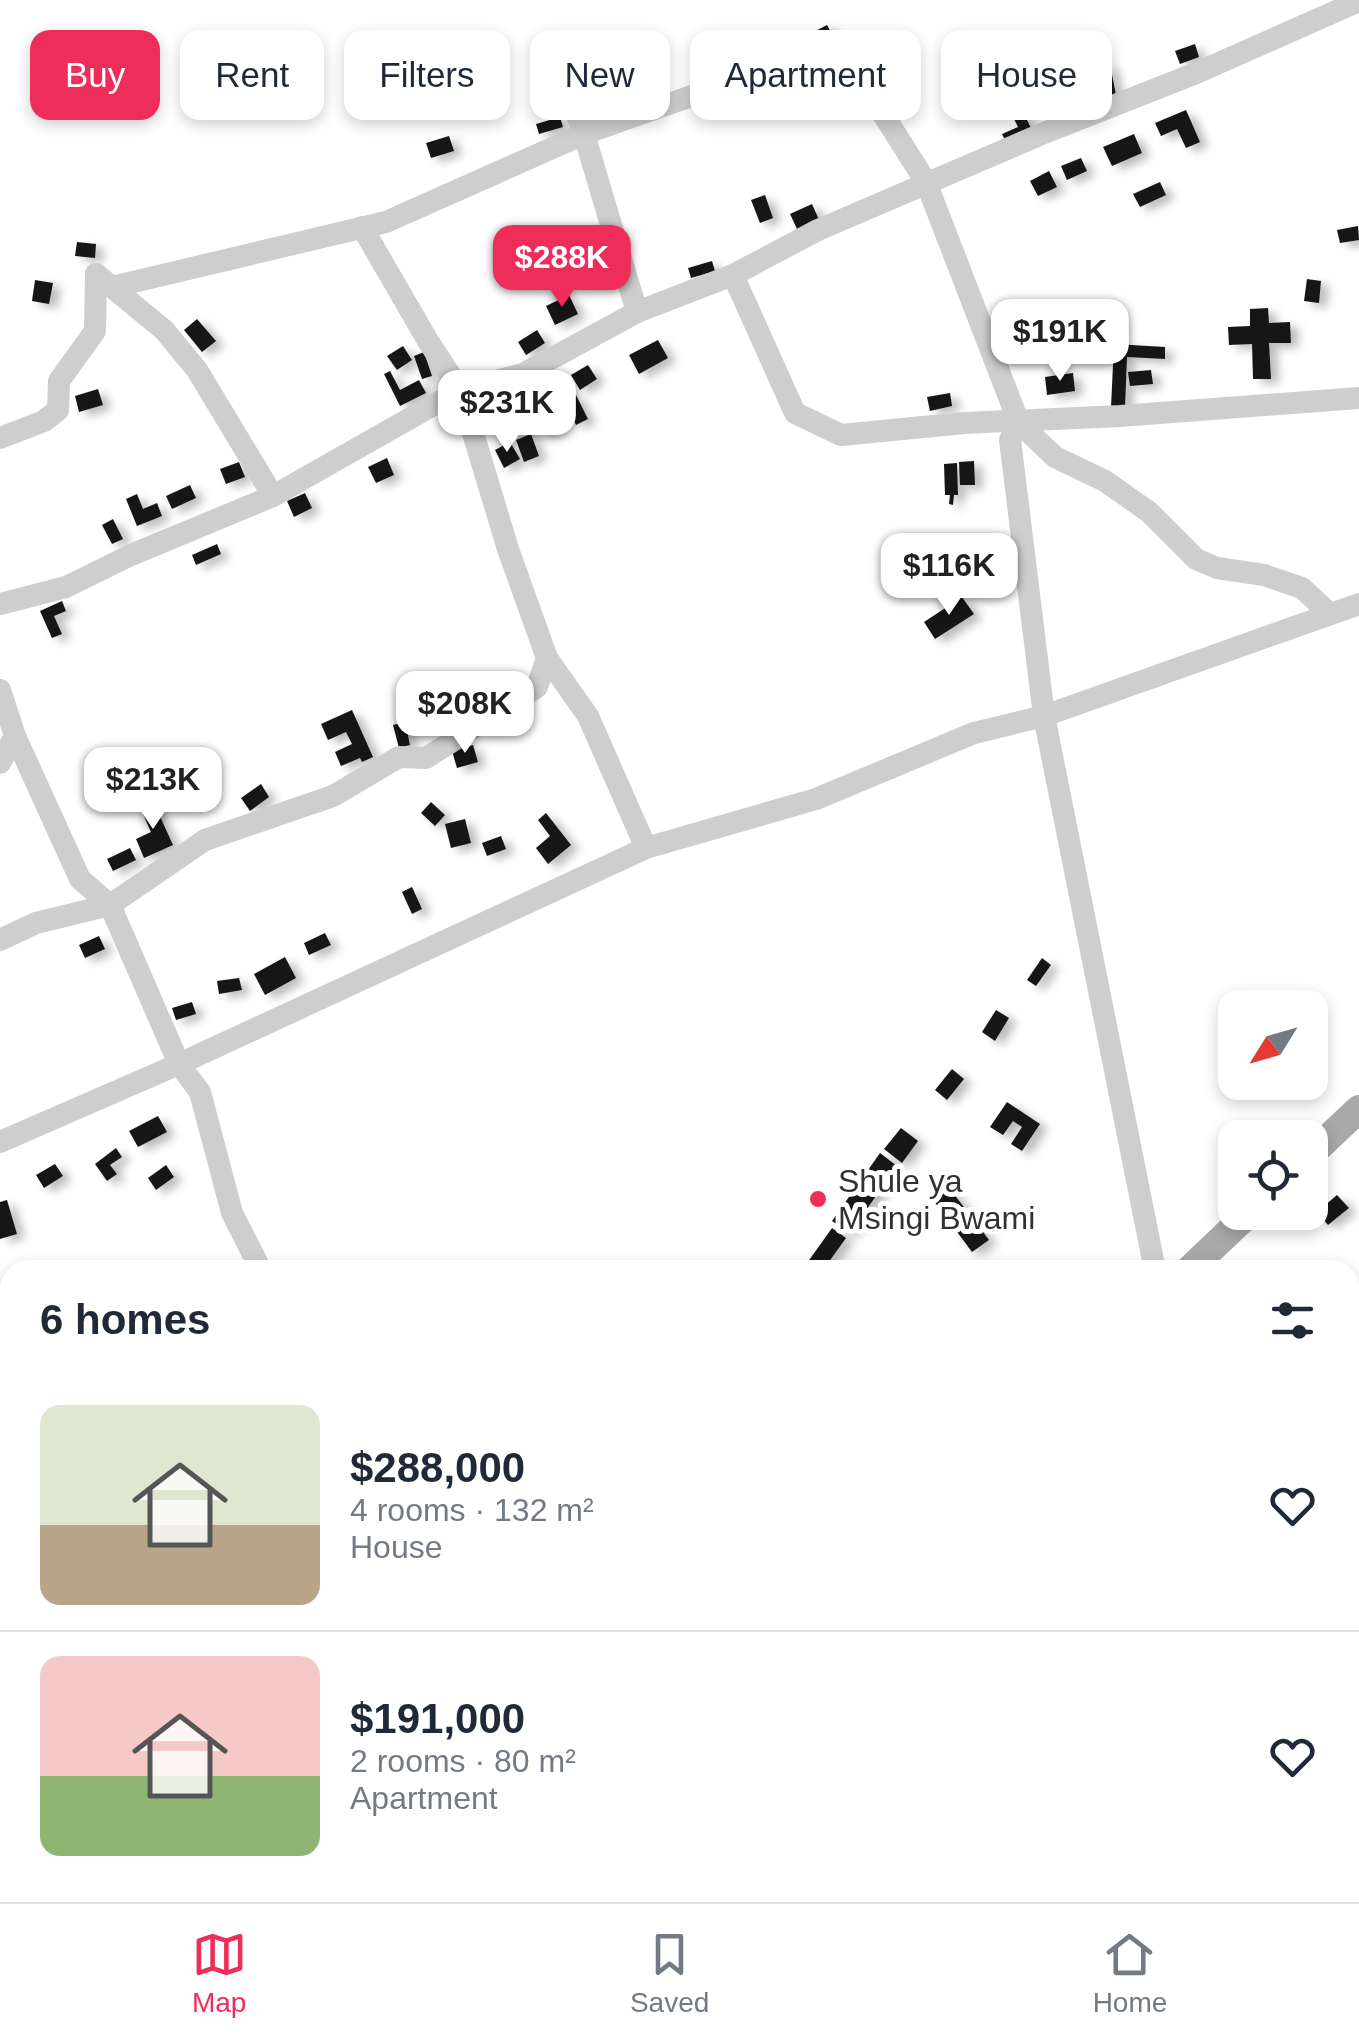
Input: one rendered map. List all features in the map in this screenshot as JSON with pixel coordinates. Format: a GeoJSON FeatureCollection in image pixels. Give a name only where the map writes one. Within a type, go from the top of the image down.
{"type":"FeatureCollection","features":[{"type":"Feature","properties":{"kind":"main road"},"geometry":{"type":"LineString","coordinates":[[1328,1139],[1359,1109]]}},
{"type":"Feature","properties":{"kind":"main road"},"geometry":{"type":"LineString","coordinates":[[1199,1260],[1231,1230]]}},
{"type":"Feature","properties":{"kind":"street"},"geometry":{"type":"LineString","coordinates":[[0,604],[66,586],[272,496],[460,390],[523,374],[637,312],[733,275],[818,230],[1359,1]]}},
{"type":"Feature","properties":{"kind":"street"},"geometry":{"type":"LineString","coordinates":[[112,287],[386,222],[584,134],[717,87],[795,64],[871,54],[882,111],[926,182],[1019,422],[1055,457],[1104,481],[1149,512],[1196,559],[1217,568],[1264,575],[1302,588],[1330,614]]}},
{"type":"Feature","properties":{"kind":"street"},"geometry":{"type":"LineString","coordinates":[[579,120],[637,312]]}},
{"type":"Feature","properties":{"kind":"street"},"geometry":{"type":"LineString","coordinates":[[362,227],[460,390],[508,549],[547,658],[588,716],[646,848]]}},
{"type":"Feature","properties":{"kind":"street"},"geometry":{"type":"LineString","coordinates":[[0,438],[44,421],[58,410],[58,381],[96,331],[96,274],[164,330],[197,370],[272,496]]}},
{"type":"Feature","properties":{"kind":"street"},"geometry":{"type":"LineString","coordinates":[[733,275],[795,413],[841,435],[965,423],[1359,398]]}},
{"type":"Feature","properties":{"kind":"street"},"geometry":{"type":"LineString","coordinates":[[1019,422],[1010,440],[1044,716],[1153,1260]]}},
{"type":"Feature","properties":{"kind":"street"},"geometry":{"type":"LineString","coordinates":[[0,1142],[180,1064],[646,848],[816,798],[974,733],[1044,716],[1359,604]]}},
{"type":"Feature","properties":{"kind":"street"},"geometry":{"type":"LineString","coordinates":[[0,940],[36,923],[110,905],[205,840],[333,796],[399,756],[426,758],[537,687],[547,658]]}},
{"type":"Feature","properties":{"kind":"street"},"geometry":{"type":"LineString","coordinates":[[0,690],[15,736],[80,879],[110,905],[180,1064],[200,1092],[232,1213],[256,1260]]}},
{"type":"Feature","properties":{"kind":"street"},"geometry":{"type":"LineString","coordinates":[[0,763],[15,736]]}},
{"type":"Feature","properties":{"kind":"building"},"geometry":{"type":"Polygon","coordinates":[[[1195,44],[1199,57],[1180,64],[1175,51],[1195,44]]]}},
{"type":"Feature","properties":{"kind":"building"},"geometry":{"type":"Polygon","coordinates":[[[1186,110],[1200,142],[1186,148],[1177,129],[1161,136],[1155,123],[1186,110]]]}},
{"type":"Feature","properties":{"kind":"building"},"geometry":{"type":"Polygon","coordinates":[[[561,120],[563,127],[539,134],[536,124],[561,120]]]}},
{"type":"Feature","properties":{"kind":"building"},"geometry":{"type":"Polygon","coordinates":[[[1014,120],[1027,120],[1034,134],[1008,146],[1002,134],[1018,127],[1014,120]]]}},
{"type":"Feature","properties":{"kind":"building"},"geometry":{"type":"Polygon","coordinates":[[[1134,134],[1142,153],[1112,166],[1103,147],[1134,134]]]}},
{"type":"Feature","properties":{"kind":"building"},"geometry":{"type":"Polygon","coordinates":[[[449,136],[454,151],[431,158],[426,143],[449,136]]]}},
{"type":"Feature","properties":{"kind":"building"},"geometry":{"type":"Polygon","coordinates":[[[1081,158],[1087,171],[1067,180],[1061,166],[1081,158]]]}},
{"type":"Feature","properties":{"kind":"building"},"geometry":{"type":"Polygon","coordinates":[[[1049,171],[1057,187],[1038,196],[1030,181],[1049,171]]]}},
{"type":"Feature","properties":{"kind":"building"},"geometry":{"type":"Polygon","coordinates":[[[1160,182],[1166,195],[1140,207],[1133,194],[1160,182]]]}},
{"type":"Feature","properties":{"kind":"building"},"geometry":{"type":"Polygon","coordinates":[[[765,195],[773,218],[760,223],[751,200],[765,195]]]}},
{"type":"Feature","properties":{"kind":"building"},"geometry":{"type":"Polygon","coordinates":[[[812,204],[820,222],[798,231],[790,214],[812,204]]]}},
{"type":"Feature","properties":{"kind":"building"},"geometry":{"type":"Polygon","coordinates":[[[1358,226],[1359,240],[1340,243],[1337,230],[1358,226]]]}},
{"type":"Feature","properties":{"kind":"building"},"geometry":{"type":"Polygon","coordinates":[[[77,242],[96,244],[95,258],[75,256],[77,242]]]}},
{"type":"Feature","properties":{"kind":"building"},"geometry":{"type":"Polygon","coordinates":[[[712,261],[715,271],[691,278],[688,268],[712,261]]]}},
{"type":"Feature","properties":{"kind":"building"},"geometry":{"type":"Polygon","coordinates":[[[1307,279],[1321,281],[1319,303],[1304,301],[1307,279]]]}},
{"type":"Feature","properties":{"kind":"building"},"geometry":{"type":"Polygon","coordinates":[[[35,280],[53,283],[49,304],[32,301],[35,280]]]}},
{"type":"Feature","properties":{"kind":"building"},"geometry":{"type":"Polygon","coordinates":[[[569,295],[578,314],[555,325],[546,306],[569,295]]]}},
{"type":"Feature","properties":{"kind":"building"},"geometry":{"type":"Polygon","coordinates":[[[1268,308],[1269,323],[1290,322],[1291,343],[1269,343],[1271,379],[1253,379],[1252,344],[1229,345],[1228,327],[1250,326],[1250,309],[1268,308]]]}},
{"type":"Feature","properties":{"kind":"building"},"geometry":{"type":"Polygon","coordinates":[[[197,319],[216,341],[202,352],[184,330],[197,319]]]}},
{"type":"Feature","properties":{"kind":"building"},"geometry":{"type":"Polygon","coordinates":[[[537,330],[545,343],[526,355],[518,342],[537,330]]]}},
{"type":"Feature","properties":{"kind":"building"},"geometry":{"type":"Polygon","coordinates":[[[658,340],[668,358],[639,374],[629,355],[658,340]]]}},
{"type":"Feature","properties":{"kind":"building"},"geometry":{"type":"Polygon","coordinates":[[[1114,344],[1165,347],[1165,359],[1127,357],[1125,408],[1111,407],[1114,344]]]}},
{"type":"Feature","properties":{"kind":"building"},"geometry":{"type":"Polygon","coordinates":[[[403,346],[412,360],[397,370],[387,356],[403,346]]]}},
{"type":"Feature","properties":{"kind":"building"},"geometry":{"type":"Polygon","coordinates":[[[424,352],[432,376],[422,379],[414,356],[424,352]]]}},
{"type":"Feature","properties":{"kind":"building"},"geometry":{"type":"Polygon","coordinates":[[[588,365],[597,379],[580,390],[571,375],[588,365]]]}},
{"type":"Feature","properties":{"kind":"building"},"geometry":{"type":"Polygon","coordinates":[[[1151,370],[1153,384],[1130,386],[1128,372],[1151,370]]]}},
{"type":"Feature","properties":{"kind":"building"},"geometry":{"type":"Polygon","coordinates":[[[390,371],[400,390],[419,380],[426,393],[400,406],[384,374],[390,371]]]}},
{"type":"Feature","properties":{"kind":"building"},"geometry":{"type":"Polygon","coordinates":[[[1073,373],[1075,391],[1047,395],[1045,377],[1073,373]]]}},
{"type":"Feature","properties":{"kind":"building"},"geometry":{"type":"Polygon","coordinates":[[[98,389],[103,405],[79,412],[75,396],[98,389]]]}},
{"type":"Feature","properties":{"kind":"building"},"geometry":{"type":"Polygon","coordinates":[[[538,393],[554,427],[543,433],[527,398],[538,393]]]}},
{"type":"Feature","properties":{"kind":"building"},"geometry":{"type":"Polygon","coordinates":[[[950,393],[952,406],[930,411],[927,397],[950,393]]]}},
{"type":"Feature","properties":{"kind":"building"},"geometry":{"type":"Polygon","coordinates":[[[576,395],[588,419],[576,425],[564,401],[576,395]]]}},
{"type":"Feature","properties":{"kind":"building"},"geometry":{"type":"Polygon","coordinates":[[[523,411],[529,430],[518,434],[515,427],[506,430],[502,418],[523,411]]]}},
{"type":"Feature","properties":{"kind":"building"},"geometry":{"type":"Polygon","coordinates":[[[531,434],[539,456],[524,462],[516,440],[531,434]]]}},
{"type":"Feature","properties":{"kind":"building"},"geometry":{"type":"Polygon","coordinates":[[[510,442],[520,459],[504,468],[495,450],[510,442]]]}},
{"type":"Feature","properties":{"kind":"building"},"geometry":{"type":"Polygon","coordinates":[[[387,458],[394,475],[376,483],[368,467],[387,458]]]}},
{"type":"Feature","properties":{"kind":"building"},"geometry":{"type":"Polygon","coordinates":[[[974,461],[975,485],[960,485],[959,462],[974,461]]]}},
{"type":"Feature","properties":{"kind":"building"},"geometry":{"type":"Polygon","coordinates":[[[239,462],[245,477],[226,484],[220,469],[239,462]]]}},
{"type":"Feature","properties":{"kind":"building"},"geometry":{"type":"Polygon","coordinates":[[[957,463],[958,495],[954,495],[953,505],[949,504],[950,495],[945,495],[944,464],[957,463]]]}},
{"type":"Feature","properties":{"kind":"building"},"geometry":{"type":"Polygon","coordinates":[[[190,485],[196,498],[172,509],[166,496],[190,485]]]}},
{"type":"Feature","properties":{"kind":"building"},"geometry":{"type":"Polygon","coordinates":[[[305,493],[312,508],[294,517],[287,501],[305,493]]]}},
{"type":"Feature","properties":{"kind":"building"},"geometry":{"type":"Polygon","coordinates":[[[137,494],[143,509],[157,503],[162,516],[137,526],[126,499],[137,494]]]}},
{"type":"Feature","properties":{"kind":"building"},"geometry":{"type":"Polygon","coordinates":[[[113,519],[123,539],[112,544],[102,525],[113,519]]]}},
{"type":"Feature","properties":{"kind":"building"},"geometry":{"type":"Polygon","coordinates":[[[217,544],[221,554],[196,565],[192,555],[217,544]]]}},
{"type":"Feature","properties":{"kind":"building"},"geometry":{"type":"Polygon","coordinates":[[[962,597],[974,614],[935,639],[924,622],[962,597]]]}},
{"type":"Feature","properties":{"kind":"building"},"geometry":{"type":"Polygon","coordinates":[[[62,601],[66,611],[54,616],[62,634],[52,638],[40,611],[62,601]]]}},
{"type":"Feature","properties":{"kind":"building"},"geometry":{"type":"Polygon","coordinates":[[[496,683],[504,695],[485,708],[477,696],[496,683]]]}},
{"type":"Feature","properties":{"kind":"building"},"geometry":{"type":"Polygon","coordinates":[[[352,710],[373,757],[341,766],[335,752],[352,744],[346,732],[328,740],[321,724],[352,710]]]}},
{"type":"Feature","properties":{"kind":"building"},"geometry":{"type":"Polygon","coordinates":[[[405,722],[410,745],[399,748],[393,725],[405,722]]]}},
{"type":"Feature","properties":{"kind":"building"},"geometry":{"type":"Polygon","coordinates":[[[473,745],[478,762],[457,768],[452,751],[473,745]]]}},
{"type":"Feature","properties":{"kind":"building"},"geometry":{"type":"Polygon","coordinates":[[[261,784],[269,797],[250,811],[241,798],[261,784]]]}},
{"type":"Feature","properties":{"kind":"building"},"geometry":{"type":"Polygon","coordinates":[[[152,799],[173,845],[144,858],[136,839],[151,832],[139,805],[152,799]]]}},
{"type":"Feature","properties":{"kind":"building"},"geometry":{"type":"Polygon","coordinates":[[[431,802],[445,815],[435,826],[421,813],[431,802]]]}},
{"type":"Feature","properties":{"kind":"building"},"geometry":{"type":"Polygon","coordinates":[[[546,813],[571,845],[548,864],[536,848],[550,836],[538,820],[546,813]]]}},
{"type":"Feature","properties":{"kind":"building"},"geometry":{"type":"Polygon","coordinates":[[[465,819],[471,843],[451,848],[445,824],[465,819]]]}},
{"type":"Feature","properties":{"kind":"building"},"geometry":{"type":"Polygon","coordinates":[[[501,836],[506,849],[487,856],[482,843],[501,836]]]}},
{"type":"Feature","properties":{"kind":"building"},"geometry":{"type":"Polygon","coordinates":[[[130,848],[136,860],[113,871],[107,859],[130,848]]]}},
{"type":"Feature","properties":{"kind":"building"},"geometry":{"type":"Polygon","coordinates":[[[412,887],[422,909],[412,914],[402,892],[412,887]]]}},
{"type":"Feature","properties":{"kind":"building"},"geometry":{"type":"Polygon","coordinates":[[[325,933],[331,945],[309,955],[304,943],[325,933]]]}},
{"type":"Feature","properties":{"kind":"building"},"geometry":{"type":"Polygon","coordinates":[[[99,936],[105,949],[85,958],[79,945],[99,936]]]}},
{"type":"Feature","properties":{"kind":"building"},"geometry":{"type":"Polygon","coordinates":[[[285,957],[296,978],[265,995],[254,974],[285,957]]]}},
{"type":"Feature","properties":{"kind":"building"},"geometry":{"type":"Polygon","coordinates":[[[1042,958],[1051,965],[1036,986],[1027,980],[1042,958]]]}},
{"type":"Feature","properties":{"kind":"building"},"geometry":{"type":"Polygon","coordinates":[[[239,978],[242,990],[219,994],[217,981],[239,978]]]}},
{"type":"Feature","properties":{"kind":"building"},"geometry":{"type":"Polygon","coordinates":[[[192,1002],[196,1014],[176,1020],[172,1008],[192,1002]]]}},
{"type":"Feature","properties":{"kind":"building"},"geometry":{"type":"Polygon","coordinates":[[[996,1010],[1009,1018],[995,1041],[982,1032],[996,1010]]]}},
{"type":"Feature","properties":{"kind":"building"},"geometry":{"type":"Polygon","coordinates":[[[952,1069],[964,1079],[947,1100],[935,1090],[952,1069]]]}},
{"type":"Feature","properties":{"kind":"building"},"geometry":{"type":"Polygon","coordinates":[[[1007,1102],[1040,1124],[1022,1151],[1011,1144],[1022,1127],[1013,1121],[1003,1135],[990,1127],[1007,1102]]]}},
{"type":"Feature","properties":{"kind":"building"},"geometry":{"type":"Polygon","coordinates":[[[158,1116],[167,1132],[138,1147],[129,1131],[158,1116]]]}},
{"type":"Feature","properties":{"kind":"building"},"geometry":{"type":"Polygon","coordinates":[[[901,1128],[918,1141],[902,1163],[884,1149],[901,1128]]]}},
{"type":"Feature","properties":{"kind":"building"},"geometry":{"type":"Polygon","coordinates":[[[116,1148],[122,1157],[110,1165],[117,1174],[107,1181],[95,1164],[116,1148]]]}},
{"type":"Feature","properties":{"kind":"building"},"geometry":{"type":"Polygon","coordinates":[[[880,1153],[897,1166],[850,1233],[832,1221],[880,1153]]]}},
{"type":"Feature","properties":{"kind":"building"},"geometry":{"type":"Polygon","coordinates":[[[55,1164],[63,1176],[44,1188],[36,1175],[55,1164]]]}},
{"type":"Feature","properties":{"kind":"building"},"geometry":{"type":"Polygon","coordinates":[[[166,1165],[174,1177],[156,1190],[148,1178],[166,1165]]]}},
{"type":"Feature","properties":{"kind":"building"},"geometry":{"type":"Polygon","coordinates":[[[947,1185],[989,1240],[972,1252],[931,1197],[947,1185]]]}},
{"type":"Feature","properties":{"kind":"building"},"geometry":{"type":"Polygon","coordinates":[[[1337,1195],[1349,1208],[1328,1225],[1328,1203],[1337,1195]]]}},
{"type":"Feature","properties":{"kind":"building"},"geometry":{"type":"Polygon","coordinates":[[[7,1200],[17,1234],[0,1239],[0,1202],[7,1200]]]}},
{"type":"Feature","properties":{"kind":"building"},"geometry":{"type":"Polygon","coordinates":[[[832,1228],[846,1238],[830,1260],[809,1260],[832,1228]]]}},
{"type":"Feature","properties":{"kind":"place","name":"Shule ya Msingi Bwami"},"geometry":{"type":"Point","coordinates":[818,1199]}}]}
